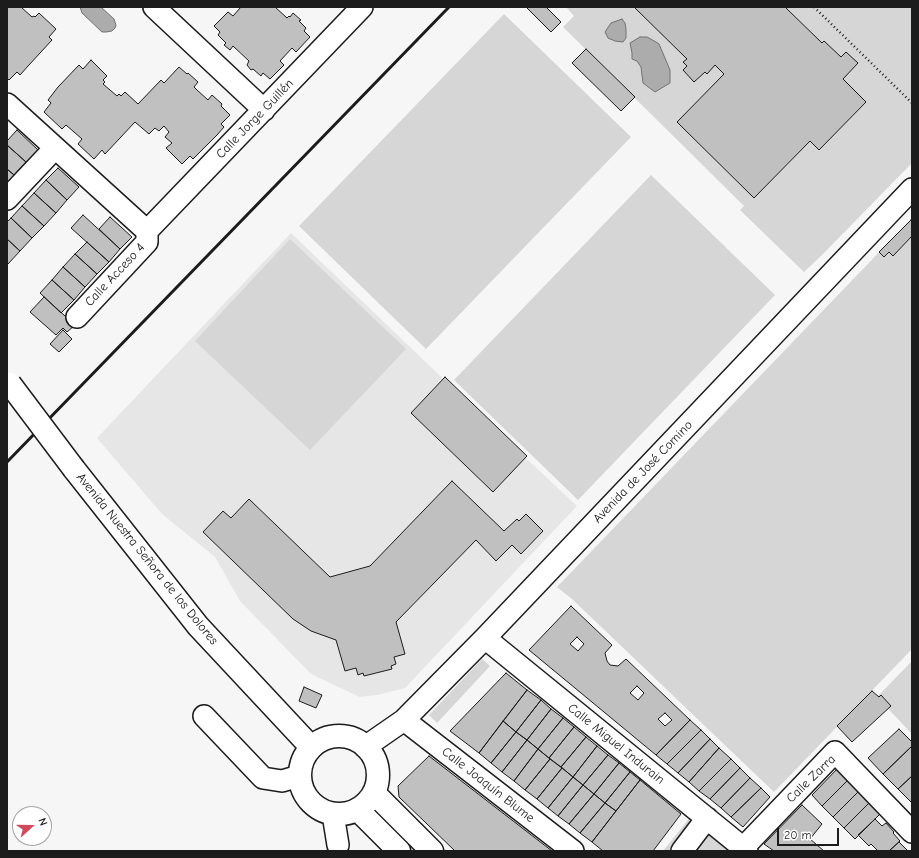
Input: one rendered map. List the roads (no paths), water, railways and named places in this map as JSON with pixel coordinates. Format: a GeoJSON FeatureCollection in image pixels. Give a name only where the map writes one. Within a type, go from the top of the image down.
{"type":"FeatureCollection","features":[{"type":"Feature","properties":{"kind":"main road","name":"Avenida Nuestra Señora de los Dolores"},"geometry":{"type":"LineString","coordinates":[[9,383],[74,469],[198,626],[311,747]]}},
{"type":"Feature","properties":{"kind":"main road"},"geometry":{"type":"LineString","coordinates":[[344,736],[356,740],[365,747],[373,757],[377,768],[377,781],[374,793],[367,802],[358,810],[346,814],[333,814],[322,811],[313,805],[306,797],[301,786],[299,776],[305,755],[311,747],[321,740],[344,736]]}},
{"type":"Feature","properties":{"kind":"main road"},"geometry":{"type":"LineString","coordinates":[[374,793],[432,851]]}},
{"type":"Feature","properties":{"kind":"main road"},"geometry":{"type":"LineString","coordinates":[[358,810],[400,851]]}},
{"type":"Feature","properties":{"kind":"street"},"geometry":{"type":"LineString","coordinates":[[154,7],[264,110]]}},
{"type":"Feature","properties":{"kind":"street","name":"Calle Jorge Guillén"},"geometry":{"type":"LineString","coordinates":[[147,231],[362,7]]}},
{"type":"Feature","properties":{"kind":"street"},"geometry":{"type":"LineString","coordinates":[[7,104],[147,231]]}},
{"type":"Feature","properties":{"kind":"street"},"geometry":{"type":"LineString","coordinates":[[7,199],[55,148]]}},
{"type":"Feature","properties":{"kind":"street","name":"Avenida de José Comino"},"geometry":{"type":"LineString","coordinates":[[365,747],[404,720],[485,638],[912,188]]}},
{"type":"Feature","properties":{"kind":"street","name":"Calle Acceso 4"},"geometry":{"type":"LineString","coordinates":[[77,317],[147,242],[147,231]]}},
{"type":"Feature","properties":{"kind":"street","name":"Calle Miguel Indurain"},"geometry":{"type":"LineString","coordinates":[[485,638],[745,850]]}},
{"type":"Feature","properties":{"kind":"street"},"geometry":{"type":"LineString","coordinates":[[204,716],[263,778],[282,781],[299,776]]}},
{"type":"Feature","properties":{"kind":"street","name":"Calle Joaquín Blume"},"geometry":{"type":"LineString","coordinates":[[404,720],[573,851]]}},
{"type":"Feature","properties":{"kind":"street","name":"Calle Zarra"},"geometry":{"type":"LineString","coordinates":[[745,850],[835,752],[911,829]]}},
{"type":"Feature","properties":{"kind":"street"},"geometry":{"type":"LineString","coordinates":[[333,814],[338,845]]}},
{"type":"Feature","properties":{"kind":"street"},"geometry":{"type":"LineString","coordinates":[[682,851],[707,818]]}},
{"type":"Feature","properties":{"kind":"railway"},"geometry":{"type":"LineString","coordinates":[[7,462],[449,7]]}}]}
